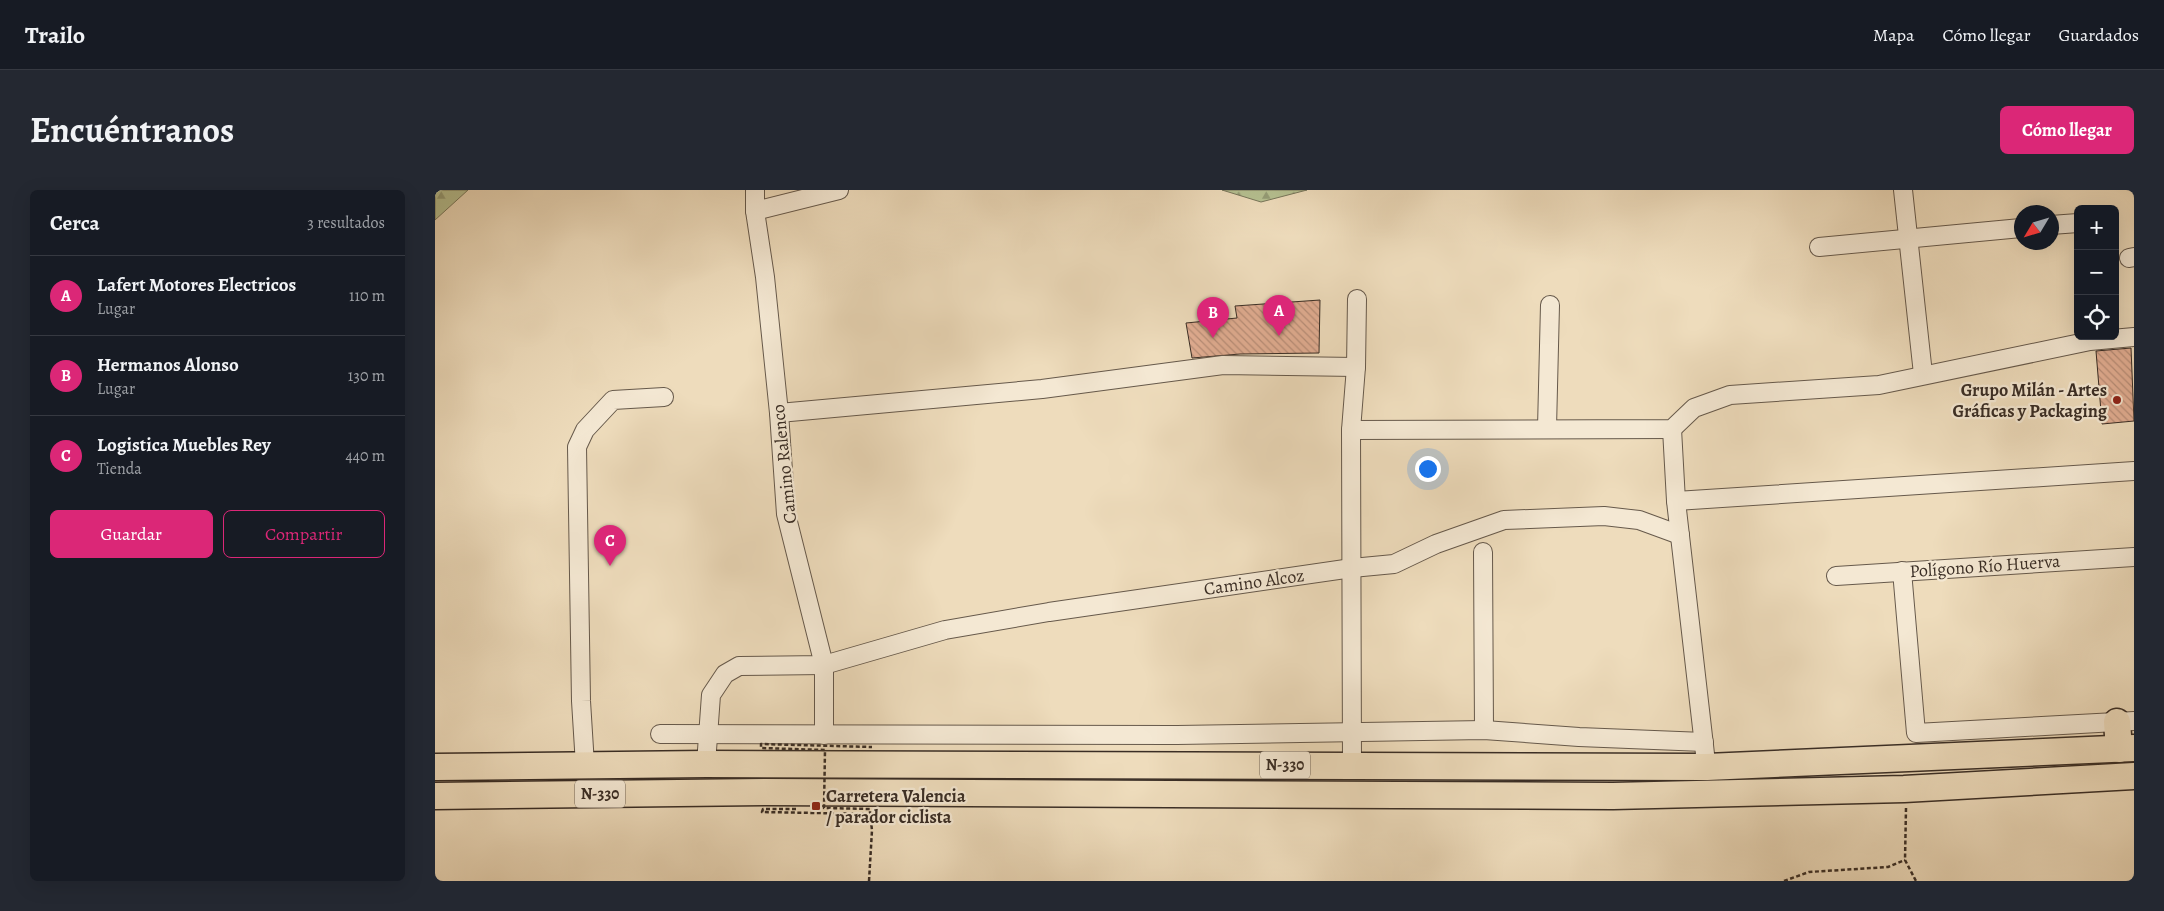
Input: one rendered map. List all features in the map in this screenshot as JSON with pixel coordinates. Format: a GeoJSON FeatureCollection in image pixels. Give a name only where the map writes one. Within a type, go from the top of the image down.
{"type":"FeatureCollection","features":[{"type":"Feature","properties":{"kind":"highway"},"geometry":{"type":"LineString","coordinates":[[2125,721],[2127,749]]}},
{"type":"Feature","properties":{"kind":"highway","name":"N-330"},"geometry":{"type":"LineString","coordinates":[[435,767],[705,764],[1352,765],[1705,754],[2127,749]]}},
{"type":"Feature","properties":{"kind":"highway","name":"N-330"},"geometry":{"type":"LineString","coordinates":[[435,796],[765,792],[1613,796],[1905,789],[2134,776]]}},
{"type":"Feature","properties":{"kind":"street","name":"Camino Ralenco"},"geometry":{"type":"LineString","coordinates":[[755,190],[755,211],[765,277],[779,413],[786,514],[823,665],[824,735]]}},
{"type":"Feature","properties":{"kind":"street"},"geometry":{"type":"LineString","coordinates":[[755,211],[839,190]]}},
{"type":"Feature","properties":{"kind":"street"},"geometry":{"type":"LineString","coordinates":[[1903,190],[1923,374]]}},
{"type":"Feature","properties":{"kind":"street"},"geometry":{"type":"LineString","coordinates":[[2059,224],[2074,223]]}},
{"type":"Feature","properties":{"kind":"street"},"geometry":{"type":"LineString","coordinates":[[1819,247],[2014,229]]}},
{"type":"Feature","properties":{"kind":"street"},"geometry":{"type":"LineString","coordinates":[[1352,765],[1351,430],[1356,367],[1357,299]]}},
{"type":"Feature","properties":{"kind":"street"},"geometry":{"type":"LineString","coordinates":[[1547,428],[1550,305]]}},
{"type":"Feature","properties":{"kind":"street"},"geometry":{"type":"LineString","coordinates":[[2119,338],[2134,337]]}},
{"type":"Feature","properties":{"kind":"street"},"geometry":{"type":"LineString","coordinates":[[1351,430],[1672,429],[1694,408],[1730,395],[1879,385],[2085,340]]}},
{"type":"Feature","properties":{"kind":"street"},"geometry":{"type":"LineString","coordinates":[[779,413],[1042,389],[1223,365],[1356,367]]}},
{"type":"Feature","properties":{"kind":"street"},"geometry":{"type":"LineString","coordinates":[[585,765],[581,701],[577,447],[585,430],[613,400],[664,396]]}},
{"type":"Feature","properties":{"kind":"street"},"geometry":{"type":"LineString","coordinates":[[660,734],[1351,733],[1484,730],[1579,737],[1705,754],[1676,501],[1672,429]]}},
{"type":"Feature","properties":{"kind":"street"},"geometry":{"type":"LineString","coordinates":[[1676,501],[2134,471]]}},
{"type":"Feature","properties":{"kind":"street","name":"Camino Alcoz"},"geometry":{"type":"LineString","coordinates":[[705,764],[711,695],[718,682],[731,669],[739,666],[823,665],[945,630],[1058,610],[1352,568],[1393,564],[1436,544],[1504,520],[1604,516],[1639,520],[1680,535]]}},
{"type":"Feature","properties":{"kind":"street"},"geometry":{"type":"LineString","coordinates":[[1483,552],[1484,730]]}},
{"type":"Feature","properties":{"kind":"street","name":"Polígono Río Huerva"},"geometry":{"type":"LineString","coordinates":[[1836,576],[2134,557]]}},
{"type":"Feature","properties":{"kind":"street"},"geometry":{"type":"LineString","coordinates":[[1902,571],[1915,733],[2125,721]]}},
{"type":"Feature","properties":{"kind":"path"},"geometry":{"type":"LineString","coordinates":[[869,881],[872,830],[870,809],[824,808],[825,750],[761,748],[761,744],[872,747]]}},
{"type":"Feature","properties":{"kind":"path"},"geometry":{"type":"LineString","coordinates":[[1905,789],[1907,832],[1905,860],[1916,881]]}},
{"type":"Feature","properties":{"kind":"path"},"geometry":{"type":"LineString","coordinates":[[796,809],[763,809],[763,812],[870,814]]}},
{"type":"Feature","properties":{"kind":"path"},"geometry":{"type":"LineString","coordinates":[[1784,881],[1809,872],[1888,867],[1905,860]]}},
{"type":"Feature","properties":{"kind":"green space"},"geometry":{"type":"Polygon","coordinates":[[[435,190],[468,190],[435,220],[435,190]]]}},
{"type":"Feature","properties":{"kind":"green space"},"geometry":{"type":"Polygon","coordinates":[[[1222,190],[1307,190],[1261,202],[1222,190]]]}},
{"type":"Feature","properties":{"kind":"building"},"geometry":{"type":"Polygon","coordinates":[[[1320,300],[1319,353],[1240,354],[1192,358],[1186,323],[1237,318],[1235,306],[1320,300]]]}},
{"type":"Feature","properties":{"kind":"building","name":"Grupo Milán - Artes Gráficas y Packaging"},"geometry":{"type":"Polygon","coordinates":[[[2131,348],[2134,421],[2102,424],[2096,351],[2131,348]]]}},
{"type":"Feature","properties":{"kind":"place","name":"Lafert Motores Electricos"},"geometry":{"type":"Point","coordinates":[1279,336]}},
{"type":"Feature","properties":{"kind":"place","name":"Hermanos Alonso"},"geometry":{"type":"Point","coordinates":[1213,338]}},
{"type":"Feature","properties":{"kind":"place","name":"Grupo Milán - Artes Gráficas y Packaging"},"geometry":{"type":"Point","coordinates":[2117,400]}},
{"type":"Feature","properties":{"kind":"place","name":"Logistica Muebles Rey"},"geometry":{"type":"Point","coordinates":[610,566]}},
{"type":"Feature","properties":{"kind":"place","name":"Carretera Valencia / parador ciclista"},"geometry":{"type":"Point","coordinates":[816,806]}}]}
